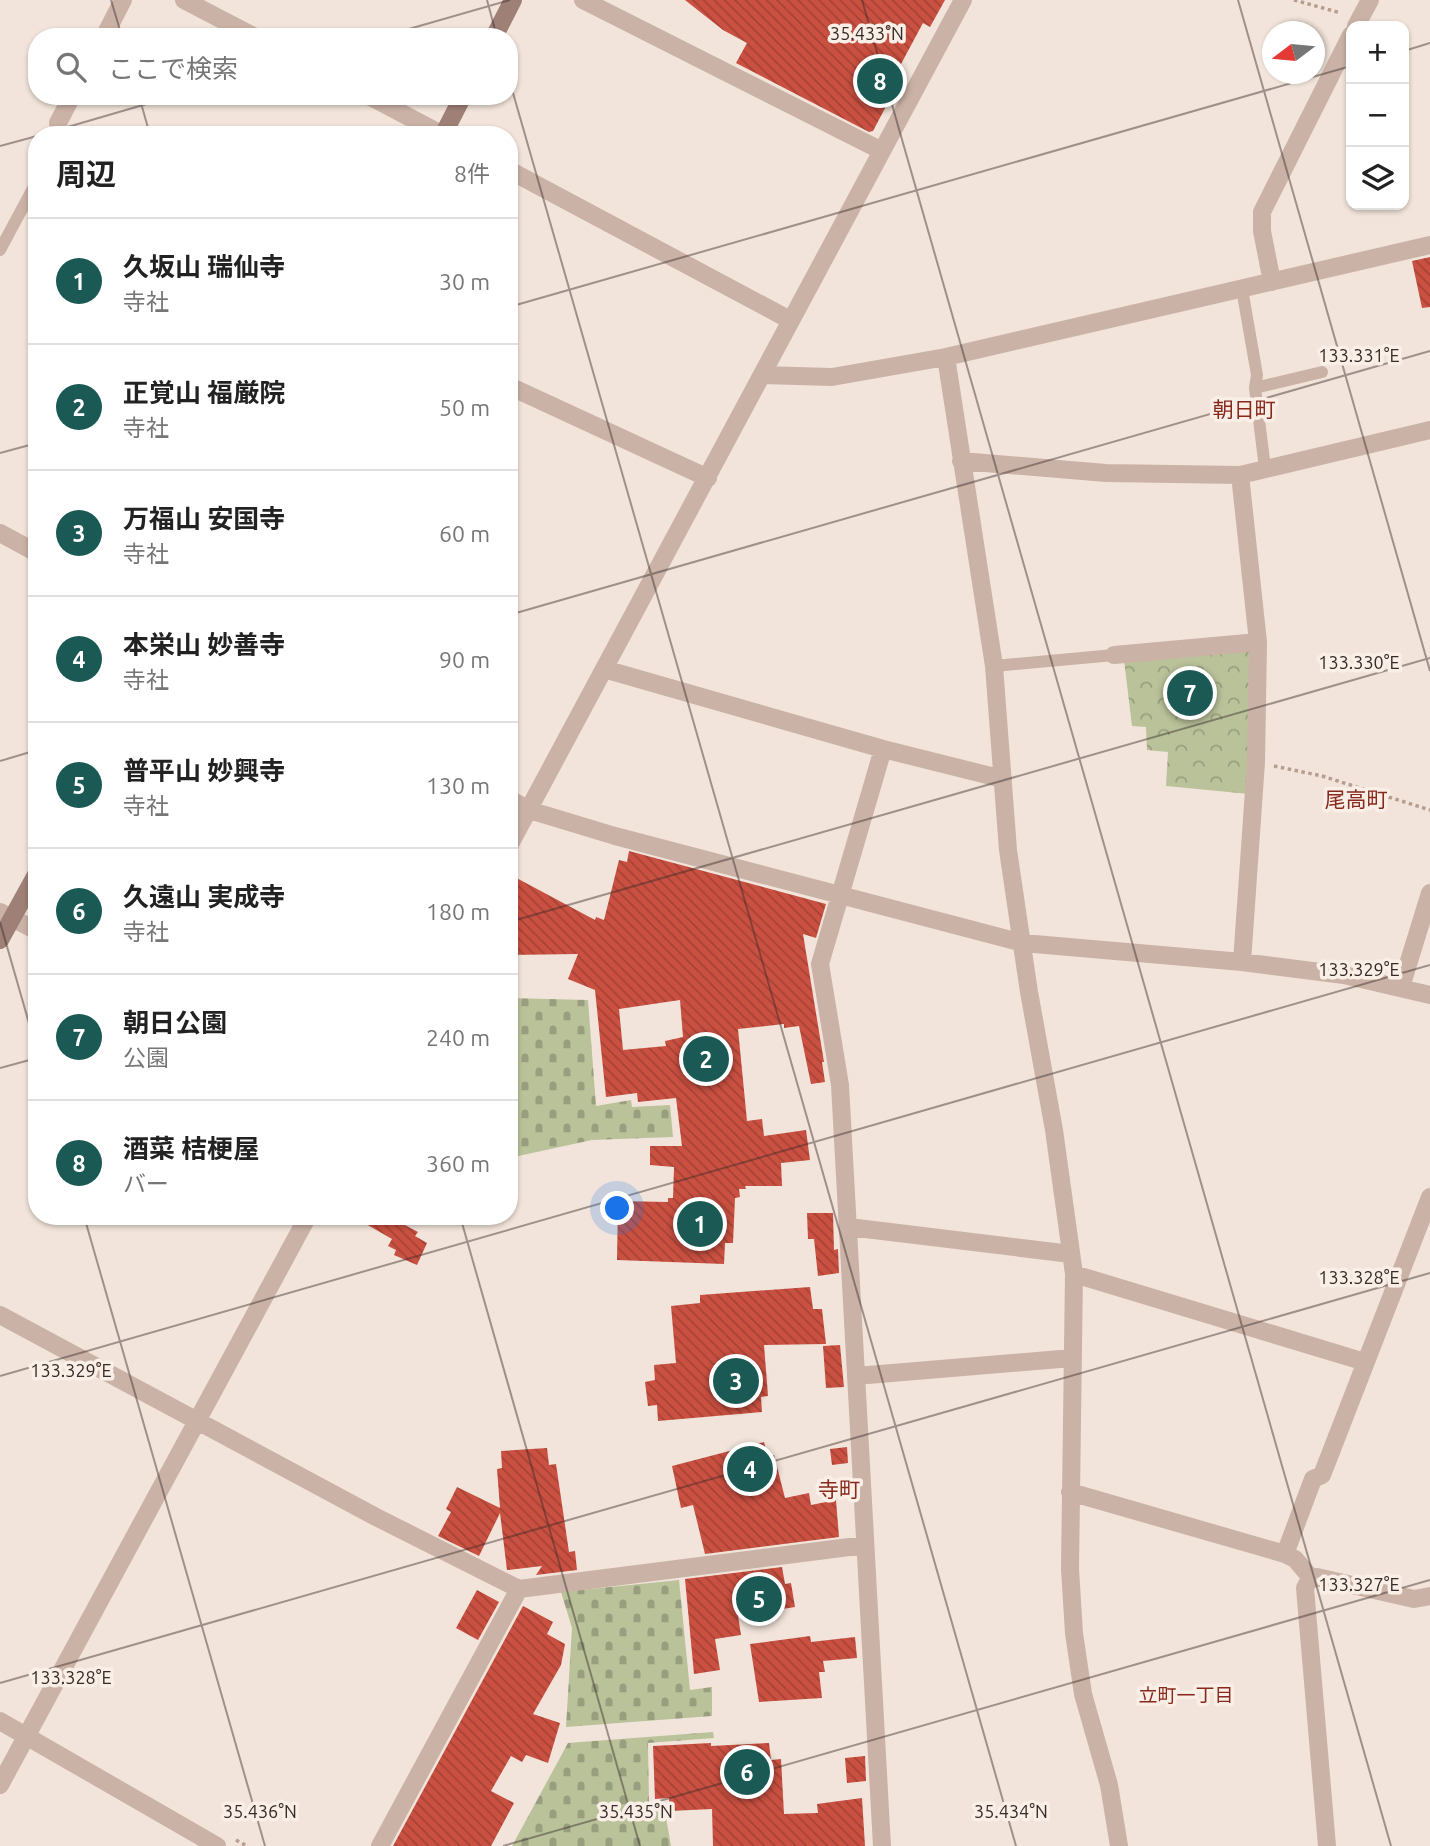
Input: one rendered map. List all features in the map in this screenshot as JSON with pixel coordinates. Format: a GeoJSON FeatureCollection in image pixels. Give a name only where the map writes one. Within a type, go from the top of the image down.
{"type":"FeatureCollection","features":[{"type":"Feature","properties":{"kind":"main road"},"geometry":{"type":"LineString","coordinates":[[499,28],[513,0]]}},
{"type":"Feature","properties":{"kind":"main road"},"geometry":{"type":"LineString","coordinates":[[448,126],[458,105]]}},
{"type":"Feature","properties":{"kind":"main road"},"geometry":{"type":"LineString","coordinates":[[0,940],[6,915],[28,885]]}},
{"type":"Feature","properties":{"kind":"street"},"geometry":{"type":"LineString","coordinates":[[109,28],[123,0]]}},
{"type":"Feature","properties":{"kind":"street"},"geometry":{"type":"LineString","coordinates":[[184,0],[238,28]]}},
{"type":"Feature","properties":{"kind":"street"},"geometry":{"type":"LineString","coordinates":[[583,0],[882,151]]}},
{"type":"Feature","properties":{"kind":"street"},"geometry":{"type":"LineString","coordinates":[[518,830],[962,0]]}},
{"type":"Feature","properties":{"kind":"street"},"geometry":{"type":"LineString","coordinates":[[1355,21],[1370,0]]}},
{"type":"Feature","properties":{"kind":"street"},"geometry":{"type":"LineString","coordinates":[[1272,282],[1262,230],[1262,212],[1346,38]]}},
{"type":"Feature","properties":{"kind":"street"},"geometry":{"type":"LineString","coordinates":[[63,126],[69,105]]}},
{"type":"Feature","properties":{"kind":"street"},"geometry":{"type":"LineString","coordinates":[[386,105],[426,126]]}},
{"type":"Feature","properties":{"kind":"street"},"geometry":{"type":"LineString","coordinates":[[518,175],[790,320]]}},
{"type":"Feature","properties":{"kind":"street"},"geometry":{"type":"LineString","coordinates":[[761,375],[832,377],[946,357],[1430,245]]}},
{"type":"Feature","properties":{"kind":"street"},"geometry":{"type":"LineString","coordinates":[[946,357],[994,666],[1008,850],[1071,1254],[1070,1569],[1074,1633],[1083,1694],[1109,1785],[1119,1846]]}},
{"type":"Feature","properties":{"kind":"street"},"geometry":{"type":"LineString","coordinates":[[518,390],[708,478]]}},
{"type":"Feature","properties":{"kind":"street"},"geometry":{"type":"LineString","coordinates":[[961,461],[1106,473],[1240,475],[1430,430]]}},
{"type":"Feature","properties":{"kind":"street"},"geometry":{"type":"LineString","coordinates":[[1240,475],[1258,642],[1256,762],[1242,962]]}},
{"type":"Feature","properties":{"kind":"street"},"geometry":{"type":"LineString","coordinates":[[0,533],[28,548]]}},
{"type":"Feature","properties":{"kind":"street"},"geometry":{"type":"LineString","coordinates":[[1114,655],[1258,642]]}},
{"type":"Feature","properties":{"kind":"street"},"geometry":{"type":"LineString","coordinates":[[604,669],[883,749],[1003,779]]}},
{"type":"Feature","properties":{"kind":"street"},"geometry":{"type":"LineString","coordinates":[[882,1846],[840,1085],[820,964],[883,749]]}},
{"type":"Feature","properties":{"kind":"street"},"geometry":{"type":"LineString","coordinates":[[518,804],[529,810],[615,836],[1023,943],[1242,962],[1344,975],[1430,995]]}},
{"type":"Feature","properties":{"kind":"street"},"geometry":{"type":"LineString","coordinates":[[1401,987],[1430,893]]}},
{"type":"Feature","properties":{"kind":"street"},"geometry":{"type":"LineString","coordinates":[[6,915],[28,926]]}},
{"type":"Feature","properties":{"kind":"street"},"geometry":{"type":"LineString","coordinates":[[1285,1554],[1313,1479],[1322,1475],[1430,1197]]}},
{"type":"Feature","properties":{"kind":"street"},"geometry":{"type":"LineString","coordinates":[[0,1785],[303,1225]]}},
{"type":"Feature","properties":{"kind":"street"},"geometry":{"type":"LineString","coordinates":[[849,1227],[1071,1254]]}},
{"type":"Feature","properties":{"kind":"street"},"geometry":{"type":"LineString","coordinates":[[1073,1274],[1365,1362]]}},
{"type":"Feature","properties":{"kind":"street"},"geometry":{"type":"LineString","coordinates":[[0,1315],[376,1517],[519,1589],[865,1545]]}},
{"type":"Feature","properties":{"kind":"street"},"geometry":{"type":"LineString","coordinates":[[856,1376],[1072,1358]]}},
{"type":"Feature","properties":{"kind":"street"},"geometry":{"type":"LineString","coordinates":[[1070,1492],[1285,1554],[1295,1559],[1312,1579]]}},
{"type":"Feature","properties":{"kind":"street"},"geometry":{"type":"LineString","coordinates":[[1327,1846],[1304,1592],[1312,1579],[1322,1577],[1358,1589],[1414,1599],[1429,1598]]}},
{"type":"Feature","properties":{"kind":"street"},"geometry":{"type":"LineString","coordinates":[[380,1846],[519,1589]]}},
{"type":"Feature","properties":{"kind":"street"},"geometry":{"type":"LineString","coordinates":[[0,1721],[217,1846]]}},
{"type":"Feature","properties":{"kind":"lane"},"geometry":{"type":"LineString","coordinates":[[0,250],[28,198]]}},
{"type":"Feature","properties":{"kind":"lane"},"geometry":{"type":"LineString","coordinates":[[1242,289],[1257,375],[1255,388],[1265,468]]}},
{"type":"Feature","properties":{"kind":"lane"},"geometry":{"type":"LineString","coordinates":[[1255,388],[1322,372]]}},
{"type":"Feature","properties":{"kind":"lane"},"geometry":{"type":"LineString","coordinates":[[994,666],[1114,655]]}},
{"type":"Feature","properties":{"kind":"path"},"geometry":{"type":"LineString","coordinates":[[1294,0],[1344,14],[1349,21]]}},
{"type":"Feature","properties":{"kind":"path"},"geometry":{"type":"LineString","coordinates":[[1256,762],[1322,776],[1430,810]]}},
{"type":"Feature","properties":{"kind":"green space"},"geometry":{"type":"Polygon","coordinates":[[[1247,648],[1254,653],[1249,794],[1166,786],[1168,752],[1147,750],[1146,727],[1132,726],[1124,660],[1247,648]]]}},
{"type":"Feature","properties":{"kind":"green space"},"geometry":{"type":"Polygon","coordinates":[[[518,998],[588,1000],[596,1106],[631,1100],[632,1107],[670,1105],[673,1137],[592,1140],[518,1156],[518,998]]]}},
{"type":"Feature","properties":{"kind":"green space"},"geometry":{"type":"Polygon","coordinates":[[[679,1580],[690,1690],[712,1687],[712,1716],[566,1727],[572,1628],[561,1592],[679,1580]]]}},
{"type":"Feature","properties":{"kind":"green space"},"geometry":{"type":"Polygon","coordinates":[[[713,1732],[714,1738],[648,1743],[649,1803],[664,1806],[671,1846],[512,1846],[568,1743],[713,1732]]]}},
{"type":"Feature","properties":{"kind":"building"},"geometry":{"type":"Polygon","coordinates":[[[685,0],[945,0],[930,27],[923,23],[886,92],[892,95],[873,131],[869,132],[736,63],[747,43],[723,30],[685,0]]]}},
{"type":"Feature","properties":{"kind":"building"},"geometry":{"type":"Polygon","coordinates":[[[1430,257],[1430,307],[1422,308],[1412,261],[1430,257]]]}},
{"type":"Feature","properties":{"kind":"building"},"geometry":{"type":"Polygon","coordinates":[[[629,851],[826,904],[816,938],[803,934],[825,1082],[811,1084],[799,1026],[784,1028],[784,1024],[738,1029],[747,1121],[762,1119],[764,1136],[806,1130],[810,1160],[781,1163],[782,1186],[745,1186],[746,1189],[739,1189],[740,1197],[735,1198],[733,1243],[725,1243],[724,1264],[617,1260],[618,1201],[668,1202],[668,1198],[673,1198],[674,1167],[650,1165],[650,1146],[682,1146],[676,1098],[638,1102],[637,1093],[606,1097],[595,990],[568,979],[578,954],[518,955],[518,879],[595,920],[596,917],[604,920],[619,860],[627,862],[629,851]],[[680,1000],[619,1009],[623,1050],[666,1046],[665,1041],[683,1037],[680,1000]]]}},
{"type":"Feature","properties":{"kind":"building"},"geometry":{"type":"Polygon","coordinates":[[[807,1213],[833,1213],[834,1250],[838,1249],[839,1273],[818,1276],[814,1239],[808,1239],[807,1213]]]}},
{"type":"Feature","properties":{"kind":"building"},"geometry":{"type":"Polygon","coordinates":[[[368,1225],[405,1225],[418,1232],[415,1236],[427,1243],[417,1265],[394,1255],[396,1250],[388,1246],[392,1239],[368,1225]]]}},
{"type":"Feature","properties":{"kind":"building"},"geometry":{"type":"Polygon","coordinates":[[[810,1287],[813,1309],[822,1309],[826,1344],[764,1345],[768,1396],[761,1397],[762,1412],[658,1421],[657,1405],[648,1406],[645,1382],[655,1380],[654,1365],[676,1363],[671,1306],[700,1303],[700,1295],[810,1287]]]}},
{"type":"Feature","properties":{"kind":"building"},"geometry":{"type":"Polygon","coordinates":[[[840,1345],[844,1387],[826,1388],[823,1346],[840,1345]]]}},
{"type":"Feature","properties":{"kind":"building"},"geometry":{"type":"Polygon","coordinates":[[[764,1442],[768,1457],[774,1455],[785,1498],[809,1493],[811,1505],[836,1500],[839,1537],[705,1554],[693,1505],[681,1508],[672,1466],[764,1442]]]}},
{"type":"Feature","properties":{"kind":"building"},"geometry":{"type":"Polygon","coordinates":[[[847,1447],[848,1463],[832,1465],[830,1449],[847,1447]]]}},
{"type":"Feature","properties":{"kind":"building"},"geometry":{"type":"Polygon","coordinates":[[[547,1448],[549,1465],[556,1464],[569,1552],[575,1551],[577,1570],[536,1575],[542,1566],[507,1570],[500,1513],[479,1556],[438,1536],[451,1512],[446,1509],[457,1487],[500,1508],[497,1469],[502,1468],[501,1451],[547,1448]]]}},
{"type":"Feature","properties":{"kind":"building"},"geometry":{"type":"Polygon","coordinates":[[[782,1567],[785,1584],[791,1583],[795,1607],[738,1616],[741,1635],[715,1639],[720,1670],[694,1674],[685,1579],[782,1567]]]}},
{"type":"Feature","properties":{"kind":"building"},"geometry":{"type":"Polygon","coordinates":[[[477,1590],[499,1602],[478,1640],[456,1628],[477,1590]]]}},
{"type":"Feature","properties":{"kind":"building"},"geometry":{"type":"Polygon","coordinates":[[[523,1606],[553,1622],[547,1634],[565,1644],[561,1665],[533,1714],[560,1723],[548,1763],[526,1755],[522,1762],[511,1756],[491,1791],[514,1803],[491,1846],[393,1846],[523,1606]]]}},
{"type":"Feature","properties":{"kind":"building"},"geometry":{"type":"Polygon","coordinates":[[[810,1636],[811,1642],[855,1637],[857,1658],[823,1661],[825,1672],[819,1672],[822,1698],[759,1702],[750,1644],[810,1636]]]}},
{"type":"Feature","properties":{"kind":"building"},"geometry":{"type":"Polygon","coordinates":[[[711,1743],[711,1746],[769,1743],[771,1760],[781,1759],[784,1814],[818,1813],[817,1804],[862,1798],[865,1846],[713,1846],[712,1809],[670,1811],[669,1798],[655,1799],[653,1746],[711,1743]]]}},
{"type":"Feature","properties":{"kind":"building"},"geometry":{"type":"Polygon","coordinates":[[[865,1756],[866,1781],[847,1783],[845,1758],[865,1756]]]}},
{"type":"Feature","properties":{"kind":"place","name":"酒菜 桔梗屋"},"geometry":{"type":"Point","coordinates":[880,81]}},
{"type":"Feature","properties":{"kind":"place","name":"朝日公園"},"geometry":{"type":"Point","coordinates":[1190,693]}},
{"type":"Feature","properties":{"kind":"place","name":"正覚山 福厳院"},"geometry":{"type":"Point","coordinates":[706,1059]}},
{"type":"Feature","properties":{"kind":"place","name":"久坂山 瑞仙寺"},"geometry":{"type":"Point","coordinates":[700,1224]}},
{"type":"Feature","properties":{"kind":"place","name":"万福山 安国寺"},"geometry":{"type":"Point","coordinates":[736,1381]}},
{"type":"Feature","properties":{"kind":"place","name":"本栄山 妙善寺"},"geometry":{"type":"Point","coordinates":[750,1469]}},
{"type":"Feature","properties":{"kind":"place","name":"普平山 妙興寺"},"geometry":{"type":"Point","coordinates":[759,1599]}},
{"type":"Feature","properties":{"kind":"place","name":"久遠山 実成寺"},"geometry":{"type":"Point","coordinates":[747,1772]}},
{"type":"Feature","properties":{"kind":"district","name":"朝日町"},"geometry":{"type":"Point","coordinates":[1244,409]}},
{"type":"Feature","properties":{"kind":"district","name":"尾高町"},"geometry":{"type":"Point","coordinates":[1356,799]}},
{"type":"Feature","properties":{"kind":"district","name":"寺町"},"geometry":{"type":"Point","coordinates":[839,1489]}},
{"type":"Feature","properties":{"kind":"district","name":"立町一丁目"},"geometry":{"type":"Point","coordinates":[1186,1695]}}]}
